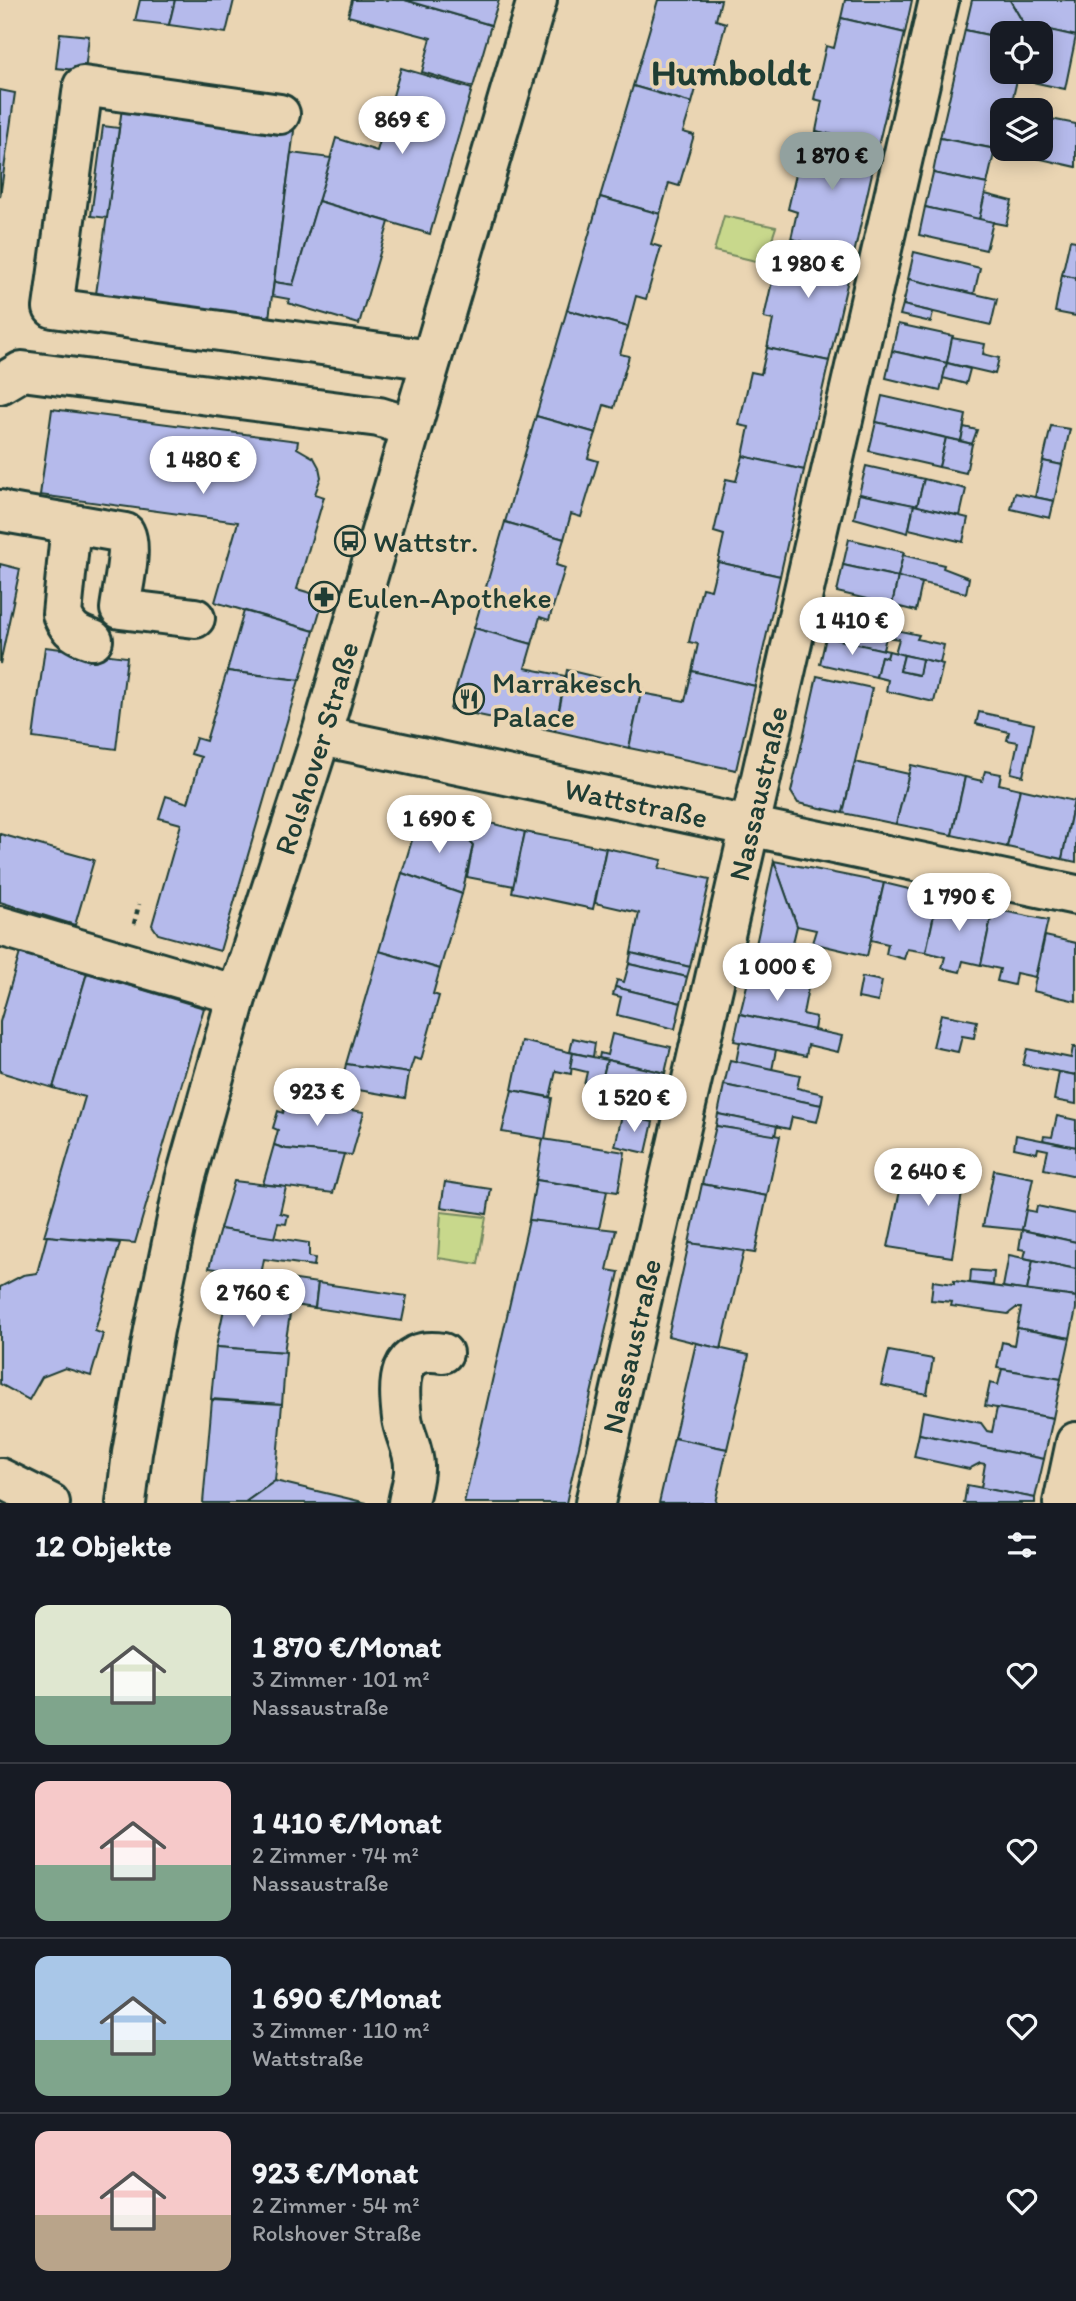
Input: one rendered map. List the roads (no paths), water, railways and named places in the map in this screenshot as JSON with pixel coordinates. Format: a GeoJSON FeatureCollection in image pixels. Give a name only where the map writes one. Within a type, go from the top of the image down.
{"type":"FeatureCollection","features":[{"type":"Feature","properties":{"kind":"street","name":"Rolshover Straße"},"geometry":{"type":"LineString","coordinates":[[126,1503],[154,1330],[185,1180],[237,995],[321,736],[537,0]]}},
{"type":"Feature","properties":{"kind":"street","name":"Nassaustraße"},"geometry":{"type":"LineString","coordinates":[[595,1503],[939,0]]}},
{"type":"Feature","properties":{"kind":"street"},"geometry":{"type":"LineString","coordinates":[[280,114],[83,86],[52,309],[431,360]]}},
{"type":"Feature","properties":{"kind":"street"},"geometry":{"type":"LineString","coordinates":[[0,384],[22,371],[379,417],[411,428]]}},
{"type":"Feature","properties":{"kind":"street"},"geometry":{"type":"LineString","coordinates":[[0,510],[125,533],[128,552],[120,609],[195,618]]}},
{"type":"Feature","properties":{"kind":"street"},"geometry":{"type":"LineString","coordinates":[[71,524],[62,614],[66,625],[75,634],[93,640]]}},
{"type":"Feature","properties":{"kind":"street","name":"Wattstraße"},"geometry":{"type":"LineString","coordinates":[[321,736],[1076,895]]}},
{"type":"Feature","properties":{"kind":"street"},"geometry":{"type":"LineString","coordinates":[[0,926],[237,995]]}},
{"type":"Feature","properties":{"kind":"street"},"geometry":{"type":"LineString","coordinates":[[408,1503],[414,1466],[402,1419],[401,1376],[407,1360],[416,1355],[432,1351],[443,1353]]}},
{"type":"Feature","properties":{"kind":"street"},"geometry":{"type":"LineString","coordinates":[[1063,1503],[1076,1442]]}},
{"type":"Feature","properties":{"kind":"street"},"geometry":{"type":"LineString","coordinates":[[0,1478],[50,1503]]}},
{"type":"Feature","properties":{"kind":"place","name":"Wattstr."},"geometry":{"type":"Point","coordinates":[350,541]}},
{"type":"Feature","properties":{"kind":"place","name":"Eulen-Apotheke"},"geometry":{"type":"Point","coordinates":[324,597]}},
{"type":"Feature","properties":{"kind":"place","name":"Marrakesch Palace"},"geometry":{"type":"Point","coordinates":[469,699]}},
{"type":"Feature","properties":{"kind":"district","name":"Humboldt"},"geometry":{"type":"Point","coordinates":[731,72]}}]}
